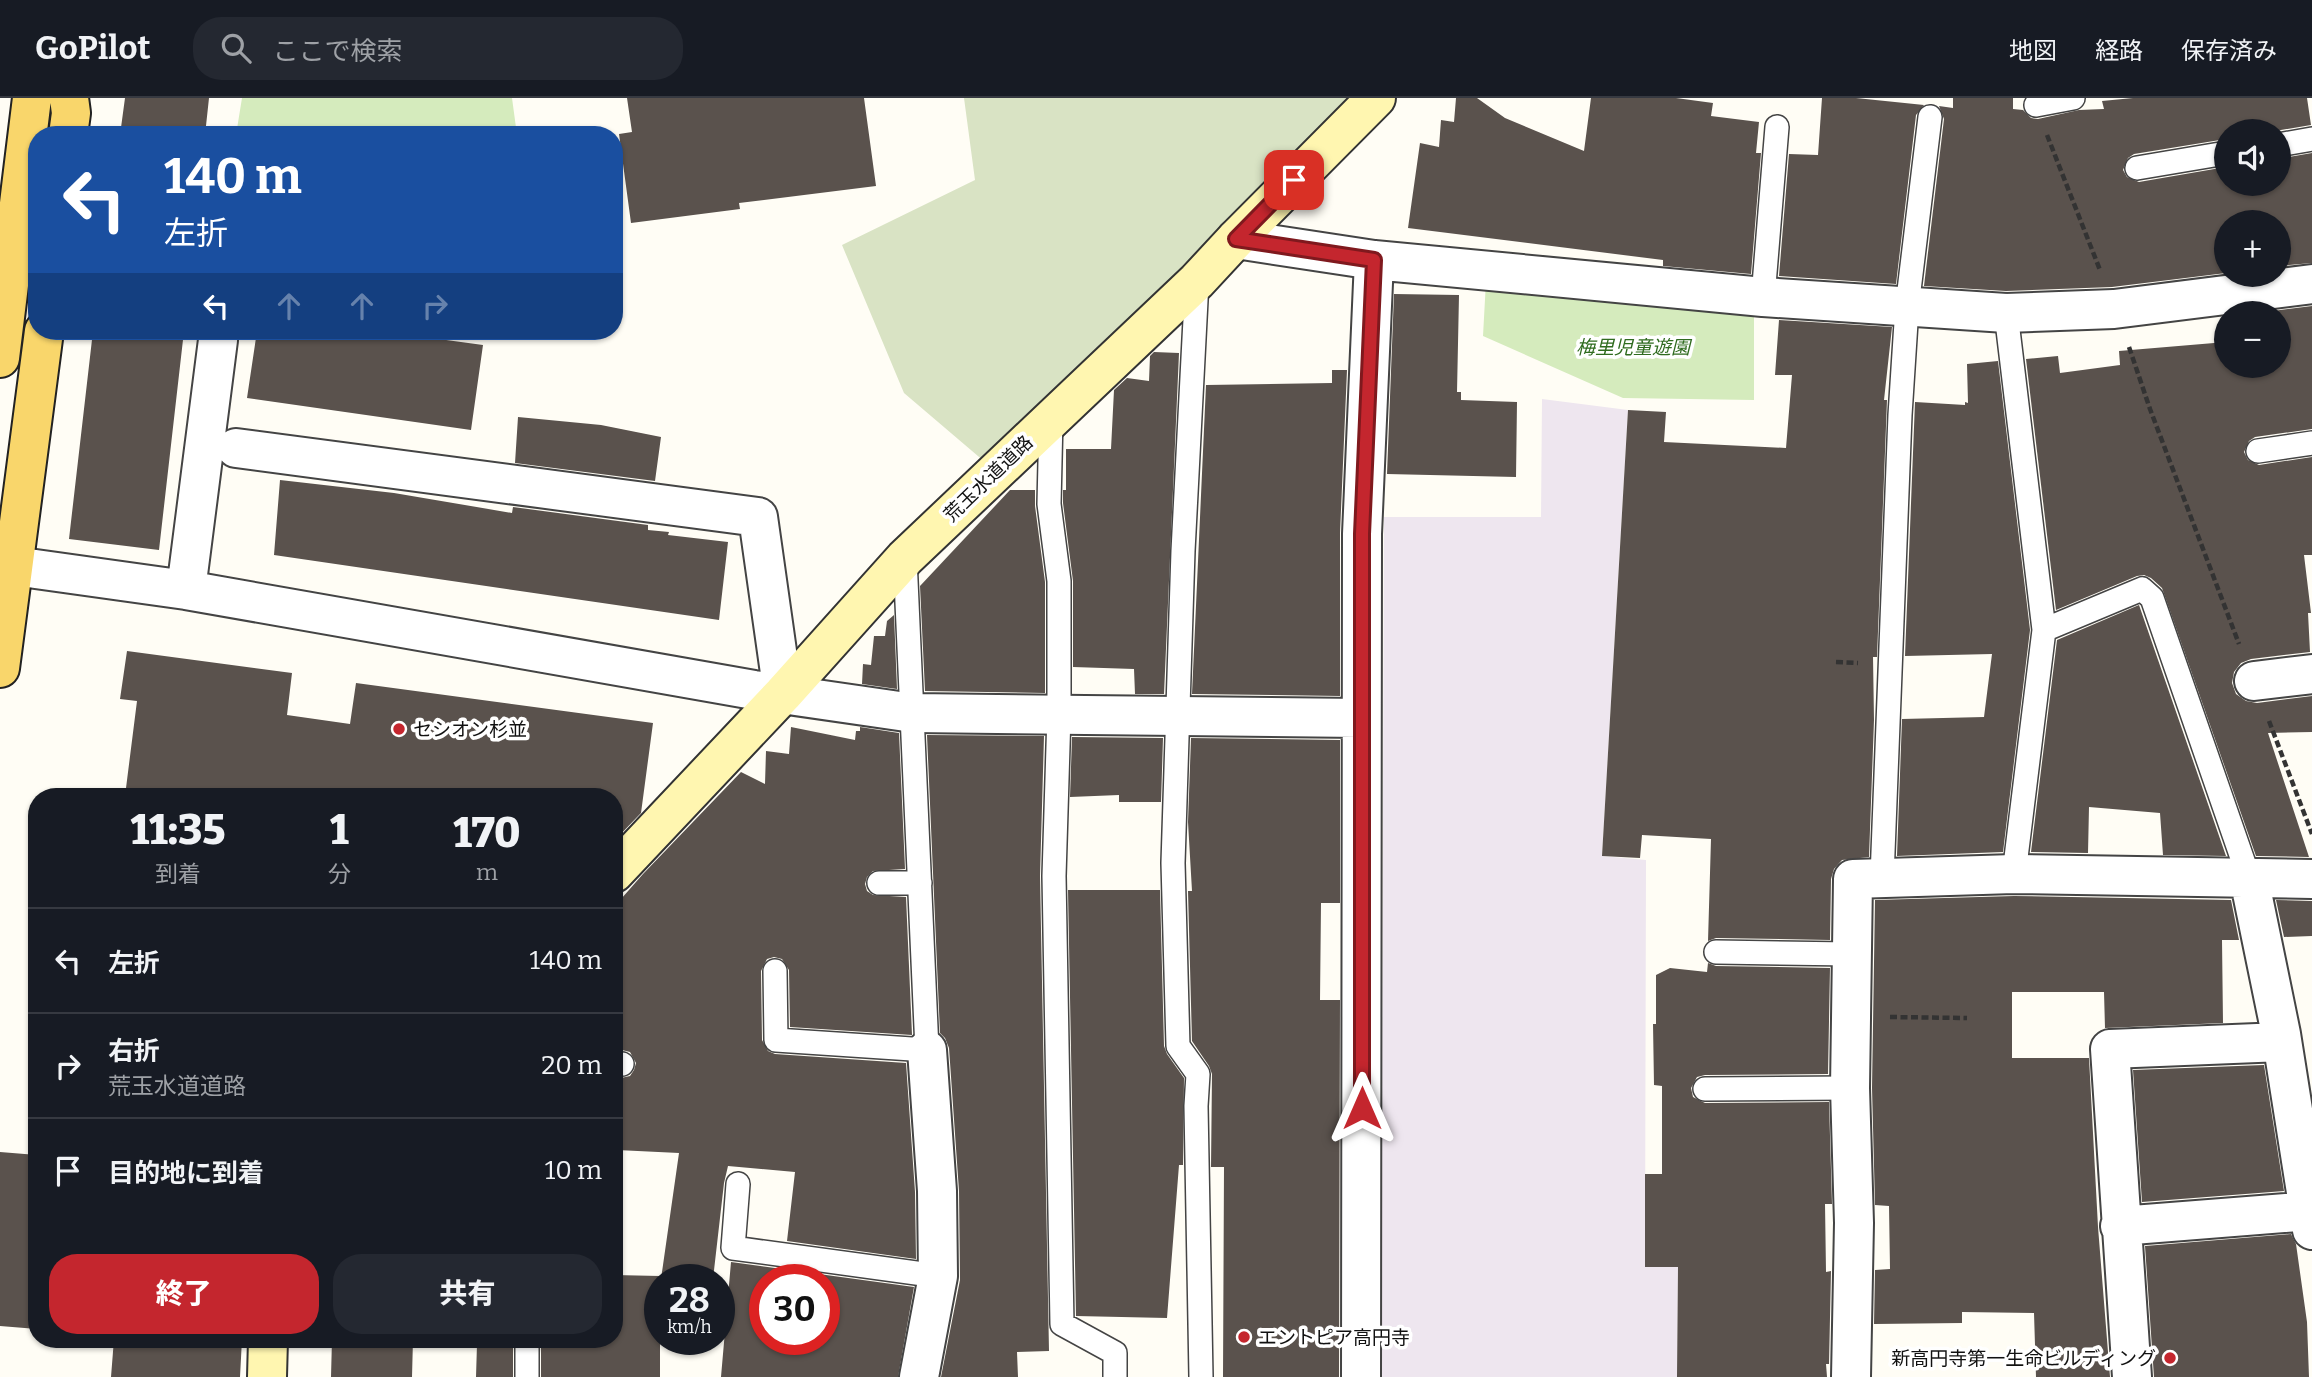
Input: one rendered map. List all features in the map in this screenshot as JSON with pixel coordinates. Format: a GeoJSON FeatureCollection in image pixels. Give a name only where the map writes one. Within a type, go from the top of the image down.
{"type":"FeatureCollection","features":[{"type":"Feature","properties":{"kind":"main road"},"geometry":{"type":"LineString","coordinates":[[29,126],[32,98]]}},
{"type":"Feature","properties":{"kind":"main road"},"geometry":{"type":"LineString","coordinates":[[69,98],[69,126]]}},
{"type":"Feature","properties":{"kind":"main road","name":"荒玉水道道路"},"geometry":{"type":"LineString","coordinates":[[623,863],[783,694],[905,558],[1197,281],[1376,98]]}},
{"type":"Feature","properties":{"kind":"main road"},"geometry":{"type":"LineString","coordinates":[[0,358],[28,130]]}},
{"type":"Feature","properties":{"kind":"main road"},"geometry":{"type":"LineString","coordinates":[[0,668],[43,340]]}},
{"type":"Feature","properties":{"kind":"main road"},"geometry":{"type":"LineString","coordinates":[[267,1377],[268,1348]]}},
{"type":"Feature","properties":{"kind":"street"},"geometry":{"type":"LineString","coordinates":[[1236,239],[1374,260],[1763,297],[2006,313],[2114,309],[2312,284]]}},
{"type":"Feature","properties":{"kind":"street"},"geometry":{"type":"LineString","coordinates":[[1361,1377],[1362,534],[1374,260]]}},
{"type":"Feature","properties":{"kind":"street"},"geometry":{"type":"LineString","coordinates":[[186,590],[218,340]]}},
{"type":"Feature","properties":{"kind":"street"},"geometry":{"type":"LineString","coordinates":[[236,448],[758,517],[783,694]]}},
{"type":"Feature","properties":{"kind":"street"},"geometry":{"type":"LineString","coordinates":[[14,566],[186,590],[783,694],[913,713],[1361,718]]}},
{"type":"Feature","properties":{"kind":"street"},"geometry":{"type":"LineString","coordinates":[[2254,681],[2312,674]]}},
{"type":"Feature","properties":{"kind":"street"},"geometry":{"type":"LineString","coordinates":[[1851,1377],[1854,1223],[1850,1017],[1853,878],[2014,874],[2312,879]]}},
{"type":"Feature","properties":{"kind":"street"},"geometry":{"type":"LineString","coordinates":[[2120,1226],[2311,1220],[2283,1042],[2249,878]]}},
{"type":"Feature","properties":{"kind":"street"},"geometry":{"type":"LineString","coordinates":[[2132,1377],[2110,1049],[2283,1042]]}},
{"type":"Feature","properties":{"kind":"street"},"geometry":{"type":"LineString","coordinates":[[919,1377],[938,1276],[937,1191],[927,1050]]}},
{"type":"Feature","properties":{"kind":"lane"},"geometry":{"type":"LineString","coordinates":[[2036,105],[2073,98]]}},
{"type":"Feature","properties":{"kind":"lane"},"geometry":{"type":"LineString","coordinates":[[1882,878],[1900,415],[1908,307],[1930,117]]}},
{"type":"Feature","properties":{"kind":"lane"},"geometry":{"type":"LineString","coordinates":[[1763,297],[1777,127]]}},
{"type":"Feature","properties":{"kind":"lane"},"geometry":{"type":"LineString","coordinates":[[2291,143],[2312,139]]}},
{"type":"Feature","properties":{"kind":"lane"},"geometry":{"type":"LineString","coordinates":[[2137,168],[2214,155]]}},
{"type":"Feature","properties":{"kind":"lane"},"geometry":{"type":"LineString","coordinates":[[1197,281],[1173,863],[1178,1046],[1198,1074],[1196,1106],[1201,1377]]}},
{"type":"Feature","properties":{"kind":"lane"},"geometry":{"type":"LineString","coordinates":[[2006,313],[2044,630],[2014,874]]}},
{"type":"Feature","properties":{"kind":"lane"},"geometry":{"type":"LineString","coordinates":[[1051,418],[1049,504],[1059,581],[1059,714],[1054,876],[1062,1324],[1115,1353],[1115,1377]]}},
{"type":"Feature","properties":{"kind":"lane"},"geometry":{"type":"LineString","coordinates":[[2258,451],[2312,443]]}},
{"type":"Feature","properties":{"kind":"lane"},"geometry":{"type":"LineString","coordinates":[[775,971],[776,1040],[927,1050],[905,558]]}},
{"type":"Feature","properties":{"kind":"lane"},"geometry":{"type":"LineString","coordinates":[[2044,630],[2142,589],[2151,598],[2249,878]]}},
{"type":"Feature","properties":{"kind":"lane"},"geometry":{"type":"LineString","coordinates":[[879,883],[920,883]]}},
{"type":"Feature","properties":{"kind":"lane"},"geometry":{"type":"LineString","coordinates":[[1716,952],[1851,954]]}},
{"type":"Feature","properties":{"kind":"lane"},"geometry":{"type":"LineString","coordinates":[[1706,1089],[1850,1088]]}},
{"type":"Feature","properties":{"kind":"lane"},"geometry":{"type":"LineString","coordinates":[[738,1184],[733,1248],[938,1276]]}},
{"type":"Feature","properties":{"kind":"lane"},"geometry":{"type":"LineString","coordinates":[[527,1348],[527,1377]]}},
{"type":"Feature","properties":{"kind":"path"},"geometry":{"type":"LineString","coordinates":[[2036,105],[2114,309],[2123,326],[2150,409],[2312,834]]}},
{"type":"Feature","properties":{"kind":"path"},"geometry":{"type":"LineString","coordinates":[[1850,1017],[1967,1018]]}},
{"type":"Feature","properties":{"kind":"shaded area"},"geometry":{"type":"Polygon","coordinates":[[[1542,399],[1628,410],[1602,856],[1646,860],[1645,1266],[1678,1267],[1677,1377],[1381,1377],[1384,517],[1541,517],[1542,399]]]}},
{"type":"Feature","properties":{"kind":"green space"},"geometry":{"type":"Polygon","coordinates":[[[242,98],[512,98],[516,126],[237,126],[242,98]]]}},
{"type":"Feature","properties":{"kind":"green space"},"geometry":{"type":"Polygon","coordinates":[[[964,98],[1370,98],[992,468],[904,393],[842,245],[975,180],[964,98]]]}},
{"type":"Feature","properties":{"kind":"green space","name":"梅里児童遊園"},"geometry":{"type":"Polygon","coordinates":[[[1486,281],[1754,309],[1754,400],[1623,398],[1483,336],[1486,281]]]}},
{"type":"Feature","properties":{"kind":"building"},"geometry":{"type":"Polygon","coordinates":[[[125,98],[209,98],[206,126],[121,126],[125,98]]]}},
{"type":"Feature","properties":{"kind":"building"},"geometry":{"type":"Polygon","coordinates":[[[627,98],[864,98],[876,186],[739,203],[740,209],[631,223],[623,164],[623,133],[632,132],[627,98]]]}},
{"type":"Feature","properties":{"kind":"building"},"geometry":{"type":"Polygon","coordinates":[[[1456,98],[1477,98],[1505,118],[1584,151],[1591,98],[1676,98],[1713,103],[1711,116],[1759,122],[1756,153],[1761,153],[1751,274],[1663,266],[1663,260],[1408,228],[1420,143],[1439,147],[1441,120],[1454,122],[1456,98]]]}},
{"type":"Feature","properties":{"kind":"building"},"geometry":{"type":"Polygon","coordinates":[[[1822,98],[1856,98],[1924,105],[1916,115],[1896,284],[1779,276],[1789,154],[1818,155],[1822,98]]]}},
{"type":"Feature","properties":{"kind":"building"},"geometry":{"type":"Polygon","coordinates":[[[1953,98],[2013,98],[2013,109],[2023,110],[2031,118],[2038,119],[2079,110],[2104,109],[2102,101],[2133,98],[2307,98],[2311,125],[2291,128],[2291,119],[2214,119],[2214,141],[2134,154],[2128,158],[2123,170],[2127,177],[2139,182],[2214,169],[2214,196],[2291,196],[2291,157],[2312,153],[2312,263],[2291,265],[2291,210],[2214,210],[2214,274],[2112,287],[2006,291],[1924,286],[1944,119],[1939,106],[1953,108],[1953,98]]]}},
{"type":"Feature","properties":{"kind":"building"},"geometry":{"type":"Polygon","coordinates":[[[1394,294],[1459,295],[1457,392],[1461,392],[1461,400],[1517,402],[1516,477],[1387,474],[1394,294]]]}},
{"type":"Feature","properties":{"kind":"building"},"geometry":{"type":"Polygon","coordinates":[[[2312,306],[2312,429],[2255,437],[2249,441],[2244,452],[2248,460],[2259,465],[2312,457],[2312,555],[2304,555],[2311,613],[2308,613],[2310,652],[2251,659],[2241,663],[2234,672],[2232,683],[2236,694],[2246,701],[2257,703],[2312,696],[2312,732],[2268,733],[2309,857],[2256,856],[2162,588],[2151,578],[2137,576],[2056,610],[2026,359],[2058,356],[2060,373],[2120,365],[2119,351],[2214,343],[2214,378],[2291,378],[2291,309],[2312,306]]]}},
{"type":"Feature","properties":{"kind":"building"},"geometry":{"type":"Polygon","coordinates":[[[1779,320],[1892,327],[1884,400],[1887,400],[1877,657],[1873,657],[1874,720],[1869,857],[1842,860],[1834,869],[1831,879],[1830,940],[1716,938],[1708,941],[1711,839],[1642,835],[1640,858],[1602,856],[1628,410],[1666,412],[1664,442],[1786,448],[1792,375],[1775,375],[1779,320]]]}},
{"type":"Feature","properties":{"kind":"building"},"geometry":{"type":"Polygon","coordinates":[[[92,340],[183,340],[159,550],[69,539],[92,340]]]}},
{"type":"Feature","properties":{"kind":"building"},"geometry":{"type":"Polygon","coordinates":[[[256,340],[446,340],[483,345],[471,430],[247,398],[256,340]]]}},
{"type":"Feature","properties":{"kind":"building"},"geometry":{"type":"Polygon","coordinates":[[[1154,352],[1179,353],[1164,694],[1135,694],[1134,669],[1073,667],[1073,581],[1063,490],[1066,490],[1066,449],[1111,449],[1114,390],[1127,378],[1149,381],[1150,356],[1154,352]]]}},
{"type":"Feature","properties":{"kind":"building"},"geometry":{"type":"Polygon","coordinates":[[[1998,361],[2030,630],[2003,852],[1897,856],[1902,719],[1984,717],[1992,654],[1905,656],[1915,402],[1965,405],[1965,402],[1968,403],[1967,364],[1998,361]]]}},
{"type":"Feature","properties":{"kind":"building"},"geometry":{"type":"Polygon","coordinates":[[[1332,370],[1347,370],[1340,533],[1340,696],[1192,694],[1206,385],[1332,383],[1332,370]]]}},
{"type":"Feature","properties":{"kind":"building"},"geometry":{"type":"Polygon","coordinates":[[[518,417],[601,425],[661,437],[655,481],[515,463],[518,417]]]}},
{"type":"Feature","properties":{"kind":"building"},"geometry":{"type":"Polygon","coordinates":[[[280,480],[394,493],[512,513],[513,507],[648,525],[648,530],[669,532],[668,535],[728,542],[719,620],[274,555],[280,480]]]}},
{"type":"Feature","properties":{"kind":"building"},"geometry":{"type":"Polygon","coordinates":[[[1010,490],[1035,490],[1045,582],[1045,693],[925,691],[920,586],[1010,490]]]}},
{"type":"Feature","properties":{"kind":"building"},"geometry":{"type":"Polygon","coordinates":[[[2139,605],[2226,856],[2163,855],[2160,813],[2089,807],[2088,853],[2031,852],[2057,640],[2139,605]]]}},
{"type":"Feature","properties":{"kind":"building"},"geometry":{"type":"Polygon","coordinates":[[[894,615],[897,689],[862,684],[863,664],[871,665],[874,636],[885,636],[887,621],[894,615]]]}},
{"type":"Feature","properties":{"kind":"building","name":"セシオン杉並"},"geometry":{"type":"Polygon","coordinates":[[[127,651],[292,673],[287,715],[350,724],[356,683],[653,723],[641,813],[623,832],[623,788],[126,788],[137,701],[120,699],[127,651]]]}},
{"type":"Feature","properties":{"kind":"building"},"geometry":{"type":"Polygon","coordinates":[[[791,727],[855,740],[856,731],[860,731],[860,727],[899,733],[905,869],[873,871],[865,884],[867,891],[873,895],[906,897],[912,1035],[790,1027],[789,970],[782,959],[774,957],[767,959],[761,971],[762,1040],[768,1051],[775,1054],[906,1063],[915,1192],[916,1259],[787,1241],[795,1172],[728,1166],[715,1264],[663,1264],[679,1153],[623,1150],[623,1078],[630,1076],[636,1063],[630,1052],[623,1050],[623,897],[741,772],[765,784],[766,751],[789,754],[791,727]]]}},
{"type":"Feature","properties":{"kind":"building"},"geometry":{"type":"Polygon","coordinates":[[[927,735],[1044,736],[1040,876],[1049,1351],[1017,1352],[1018,1377],[941,1377],[960,1280],[959,1191],[949,1048],[940,1033],[927,735]]]}},
{"type":"Feature","properties":{"kind":"building"},"geometry":{"type":"Polygon","coordinates":[[[1072,737],[1163,738],[1161,802],[1119,802],[1119,795],[1070,797],[1072,737]]]}},
{"type":"Feature","properties":{"kind":"building"},"geometry":{"type":"Polygon","coordinates":[[[1191,738],[1340,740],[1340,903],[1321,903],[1320,1000],[1340,1000],[1339,1377],[1223,1377],[1224,1167],[1211,1167],[1212,1074],[1192,1041],[1188,891],[1192,891],[1188,822],[1191,738]]]}},
{"type":"Feature","properties":{"kind":"building"},"geometry":{"type":"Polygon","coordinates":[[[1068,890],[1160,890],[1164,1046],[1184,1078],[1183,1165],[1179,1165],[1167,1318],[1076,1316],[1068,890]]]}},
{"type":"Feature","properties":{"kind":"building"},"geometry":{"type":"Polygon","coordinates":[[[2014,896],[2231,900],[2239,940],[2222,940],[2223,1023],[2105,1028],[2104,992],[2012,992],[2012,1058],[2089,1058],[2098,1227],[2110,1377],[2036,1377],[2034,1313],[1962,1312],[1962,1323],[1874,1324],[1875,1270],[1890,1269],[1889,1206],[1875,1205],[1872,1088],[1875,900],[2014,896]]]}},
{"type":"Feature","properties":{"kind":"building"},"geometry":{"type":"Polygon","coordinates":[[[2276,900],[2312,901],[2312,936],[2284,937],[2276,900]]]}},
{"type":"Feature","properties":{"kind":"building"},"geometry":{"type":"Polygon","coordinates":[[[1708,963],[1716,966],[1830,968],[1828,1074],[1705,1075],[1697,1077],[1691,1088],[1693,1097],[1705,1103],[1829,1102],[1832,1204],[1825,1204],[1826,1272],[1831,1271],[1827,1377],[1677,1377],[1678,1267],[1645,1267],[1645,1174],[1662,1174],[1662,1086],[1654,1085],[1653,1024],[1656,1024],[1656,975],[1670,968],[1707,972],[1708,963]]]}},
{"type":"Feature","properties":{"kind":"building"},"geometry":{"type":"Polygon","coordinates":[[[2264,1065],[2284,1191],[2142,1202],[2133,1070],[2264,1065]]]}},
{"type":"Feature","properties":{"kind":"building"},"geometry":{"type":"Polygon","coordinates":[[[0,1152],[28,1154],[28,1328],[0,1326],[0,1152]]]}},
{"type":"Feature","properties":{"kind":"building"},"geometry":{"type":"Polygon","coordinates":[[[2291,1234],[2296,1244],[2307,1322],[2309,1377],[2154,1377],[2145,1246],[2291,1234]]]}},
{"type":"Feature","properties":{"kind":"building"},"geometry":{"type":"Polygon","coordinates":[[[731,1262],[749,1264],[749,1355],[840,1355],[840,1277],[914,1287],[898,1377],[721,1377],[723,1355],[735,1355],[735,1264],[731,1262]]]}},
{"type":"Feature","properties":{"kind":"building"},"geometry":{"type":"Polygon","coordinates":[[[623,1275],[644,1276],[644,1355],[660,1355],[660,1377],[541,1377],[541,1348],[623,1348],[623,1275]]]}},
{"type":"Feature","properties":{"kind":"building"},"geometry":{"type":"Polygon","coordinates":[[[113,1348],[242,1348],[240,1377],[111,1377],[113,1348]]]}},
{"type":"Feature","properties":{"kind":"building"},"geometry":{"type":"Polygon","coordinates":[[[332,1348],[413,1348],[412,1377],[331,1377],[332,1348]]]}},
{"type":"Feature","properties":{"kind":"building"},"geometry":{"type":"Polygon","coordinates":[[[477,1348],[513,1348],[513,1377],[476,1377],[477,1348]]]}},
{"type":"Feature","properties":{"kind":"place","name":"セシオン杉並"},"geometry":{"type":"Point","coordinates":[399,729]}},
{"type":"Feature","properties":{"kind":"place","name":"エントピア高円寺"},"geometry":{"type":"Point","coordinates":[1244,1337]}},
{"type":"Feature","properties":{"kind":"place","name":"新高円寺第一生命ビルディング"},"geometry":{"type":"Point","coordinates":[2170,1358]}},
{"type":"Feature","properties":{"kind":"route"},"geometry":{"type":"LineString","coordinates":[[1294,180],[1236,239],[1374,260],[1362,534],[1362,1108]]}}]}
